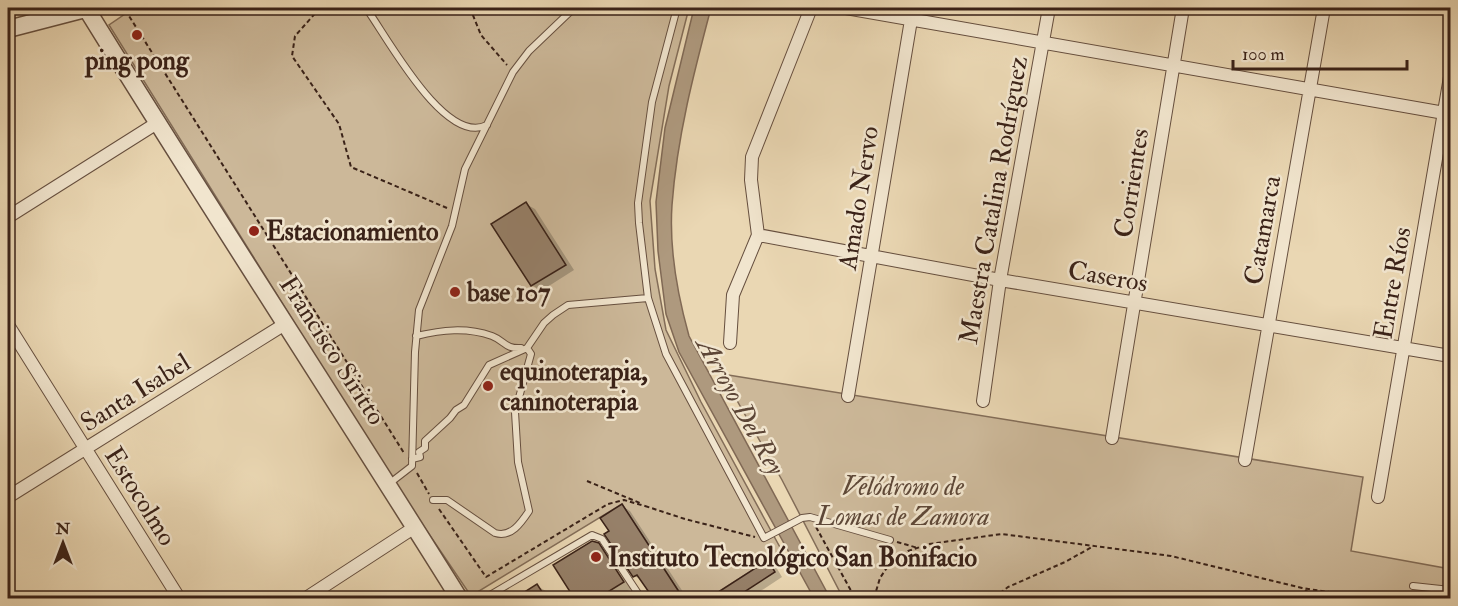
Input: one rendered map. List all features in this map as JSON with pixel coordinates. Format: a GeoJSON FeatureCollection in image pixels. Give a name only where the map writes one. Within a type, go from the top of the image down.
{"type":"FeatureCollection","features":[{"type":"Feature","properties":{"kind":"street"},"geometry":{"type":"LineString","coordinates":[[8,29],[87,8]]}},
{"type":"Feature","properties":{"kind":"street","name":"Francisco Siritto"},"geometry":{"type":"LineString","coordinates":[[87,8],[157,123],[459,598]]}},
{"type":"Feature","properties":{"kind":"street"},"geometry":{"type":"LineString","coordinates":[[730,343],[733,295],[758,235],[751,180],[752,157],[811,8]]}},
{"type":"Feature","properties":{"kind":"street"},"geometry":{"type":"LineString","coordinates":[[846,8],[911,14],[1042,43],[1447,113]]}},
{"type":"Feature","properties":{"kind":"street","name":"Maestra Catalina Rodríguez"},"geometry":{"type":"LineString","coordinates":[[983,401],[1000,280],[1049,8]]}},
{"type":"Feature","properties":{"kind":"street","name":"Corrientes"},"geometry":{"type":"LineString","coordinates":[[1112,438],[1183,8]]}},
{"type":"Feature","properties":{"kind":"street","name":"Catamarca"},"geometry":{"type":"LineString","coordinates":[[1245,460],[1324,8]]}},
{"type":"Feature","properties":{"kind":"street","name":"Amado Nervo"},"geometry":{"type":"LineString","coordinates":[[848,396],[911,14]]}},
{"type":"Feature","properties":{"kind":"street","name":"Entre Ríos"},"geometry":{"type":"LineString","coordinates":[[1378,497],[1447,113],[1450,77]]}},
{"type":"Feature","properties":{"kind":"street"},"geometry":{"type":"LineString","coordinates":[[8,217],[157,123]]}},
{"type":"Feature","properties":{"kind":"street","name":"Caseros"},"geometry":{"type":"LineString","coordinates":[[758,235],[1134,304],[1450,356]]}},
{"type":"Feature","properties":{"kind":"street","name":"Santa Isabel"},"geometry":{"type":"LineString","coordinates":[[8,497],[285,324]]}},
{"type":"Feature","properties":{"kind":"street","name":"Estocolmo"},"geometry":{"type":"LineString","coordinates":[[8,325],[179,598]]}},
{"type":"Feature","properties":{"kind":"street"},"geometry":{"type":"LineString","coordinates":[[306,598],[415,527]]}},
{"type":"Feature","properties":{"kind":"lane"},"geometry":{"type":"LineString","coordinates":[[366,8],[423,92],[439,108],[453,120],[472,128],[487,125]]}},
{"type":"Feature","properties":{"kind":"lane"},"geometry":{"type":"LineString","coordinates":[[412,463],[418,310],[452,226],[465,169],[513,72],[529,51],[574,8]]}},
{"type":"Feature","properties":{"kind":"lane"},"geometry":{"type":"LineString","coordinates":[[677,8],[652,102],[638,203],[648,298],[666,354],[767,537],[802,518],[810,517],[890,540]]}},
{"type":"Feature","properties":{"kind":"lane"},"geometry":{"type":"LineString","coordinates":[[388,484],[420,457],[419,452],[425,448],[425,441],[464,405],[489,365],[527,348],[544,323],[568,305],[648,298]]}},
{"type":"Feature","properties":{"kind":"lane"},"geometry":{"type":"LineString","coordinates":[[416,336],[445,330],[471,331],[494,337],[512,349],[527,348]]}},
{"type":"Feature","properties":{"kind":"lane"},"geometry":{"type":"LineString","coordinates":[[433,500],[447,500],[495,533],[502,535],[509,533],[529,511],[518,462],[515,412],[531,354],[527,348]]}},
{"type":"Feature","properties":{"kind":"lane"},"geometry":{"type":"LineString","coordinates":[[485,598],[592,535],[602,539],[641,598]]}},
{"type":"Feature","properties":{"kind":"lane"},"geometry":{"type":"LineString","coordinates":[[1413,586],[1450,590]]}},
{"type":"Feature","properties":{"kind":"lane"},"geometry":{"type":"LineString","coordinates":[[1356,596],[1373,598]]}},
{"type":"Feature","properties":{"kind":"path"},"geometry":{"type":"LineString","coordinates":[[141,8],[129,16],[412,463],[433,500],[486,577],[608,504],[624,500],[746,536],[767,537]]}},
{"type":"Feature","properties":{"kind":"path"},"geometry":{"type":"LineString","coordinates":[[320,8],[295,36],[292,56],[339,124],[351,167],[455,212]]}},
{"type":"Feature","properties":{"kind":"path"},"geometry":{"type":"LineString","coordinates":[[470,8],[481,35],[513,72]]}},
{"type":"Feature","properties":{"kind":"path"},"geometry":{"type":"LineString","coordinates":[[587,481],[645,506]]}},
{"type":"Feature","properties":{"kind":"path"},"geometry":{"type":"LineString","coordinates":[[810,517],[855,598]]}},
{"type":"Feature","properties":{"kind":"path"},"geometry":{"type":"LineString","coordinates":[[874,598],[880,578],[894,560],[929,544],[1002,534],[1171,556],[1302,588],[1356,596]]}},
{"type":"Feature","properties":{"kind":"path"},"geometry":{"type":"LineString","coordinates":[[890,540],[918,548]]}},
{"type":"Feature","properties":{"kind":"path"},"geometry":{"type":"LineString","coordinates":[[994,598],[1008,587],[1065,562],[1092,547]]}},
{"type":"Feature","properties":{"kind":"path"},"geometry":{"type":"LineString","coordinates":[[1302,588],[1318,598]]}},
{"type":"Feature","properties":{"kind":"green space"},"geometry":{"type":"Polygon","coordinates":[[[134,8],[689,8],[669,86],[650,201],[655,269],[666,330],[701,402],[782,551],[709,598],[683,598],[622,504],[471,596],[393,481],[109,25],[134,8]]]}},
{"type":"Feature","properties":{"kind":"green space","name":"Velódromo de Lomas de Zamora"},"geometry":{"type":"Polygon","coordinates":[[[722,374],[1363,477],[1351,551],[1450,569],[1450,598],[843,598],[782,480],[722,374]]]}},
{"type":"Feature","properties":{"kind":"shaded area"},"geometry":{"type":"Polygon","coordinates":[[[694,8],[711,8],[687,105],[674,180],[671,221],[675,271],[681,304],[689,336],[830,598],[814,598],[679,352],[666,314],[658,251],[656,202],[665,128],[694,8]]]}},
{"type":"Feature","properties":{"kind":"building"},"geometry":{"type":"Polygon","coordinates":[[[526,202],[566,265],[531,286],[491,224],[526,202]]]}},
{"type":"Feature","properties":{"kind":"building"},"geometry":{"type":"Polygon","coordinates":[[[622,504],[683,598],[653,598],[637,575],[633,577],[604,534],[609,531],[600,518],[622,504]]]}},
{"type":"Feature","properties":{"kind":"building"},"geometry":{"type":"Polygon","coordinates":[[[592,541],[599,543],[624,582],[598,598],[574,598],[553,565],[592,541]]]}},
{"type":"Feature","properties":{"kind":"building"},"geometry":{"type":"Polygon","coordinates":[[[768,560],[775,572],[735,598],[709,598],[768,560]]]}},
{"type":"Feature","properties":{"kind":"building"},"geometry":{"type":"Polygon","coordinates":[[[537,584],[546,598],[515,598],[537,584]]]}},
{"type":"Feature","properties":{"kind":"place","name":"ping pong"},"geometry":{"type":"Point","coordinates":[137,35]}},
{"type":"Feature","properties":{"kind":"place","name":"Estacionamiento"},"geometry":{"type":"Point","coordinates":[254,231]}},
{"type":"Feature","properties":{"kind":"place","name":"base 107"},"geometry":{"type":"Point","coordinates":[455,292]}},
{"type":"Feature","properties":{"kind":"place","name":"equinoterapia, caninoterapia"},"geometry":{"type":"Point","coordinates":[488,386]}},
{"type":"Feature","properties":{"kind":"place","name":"Instituto Tecnológico San Bonifacio"},"geometry":{"type":"Point","coordinates":[596,557]}},
{"type":"Feature","properties":{"kind":"water label","name":"Arroyo Del Rey"},"geometry":{"type":"Point","coordinates":[741,406]}}]}
